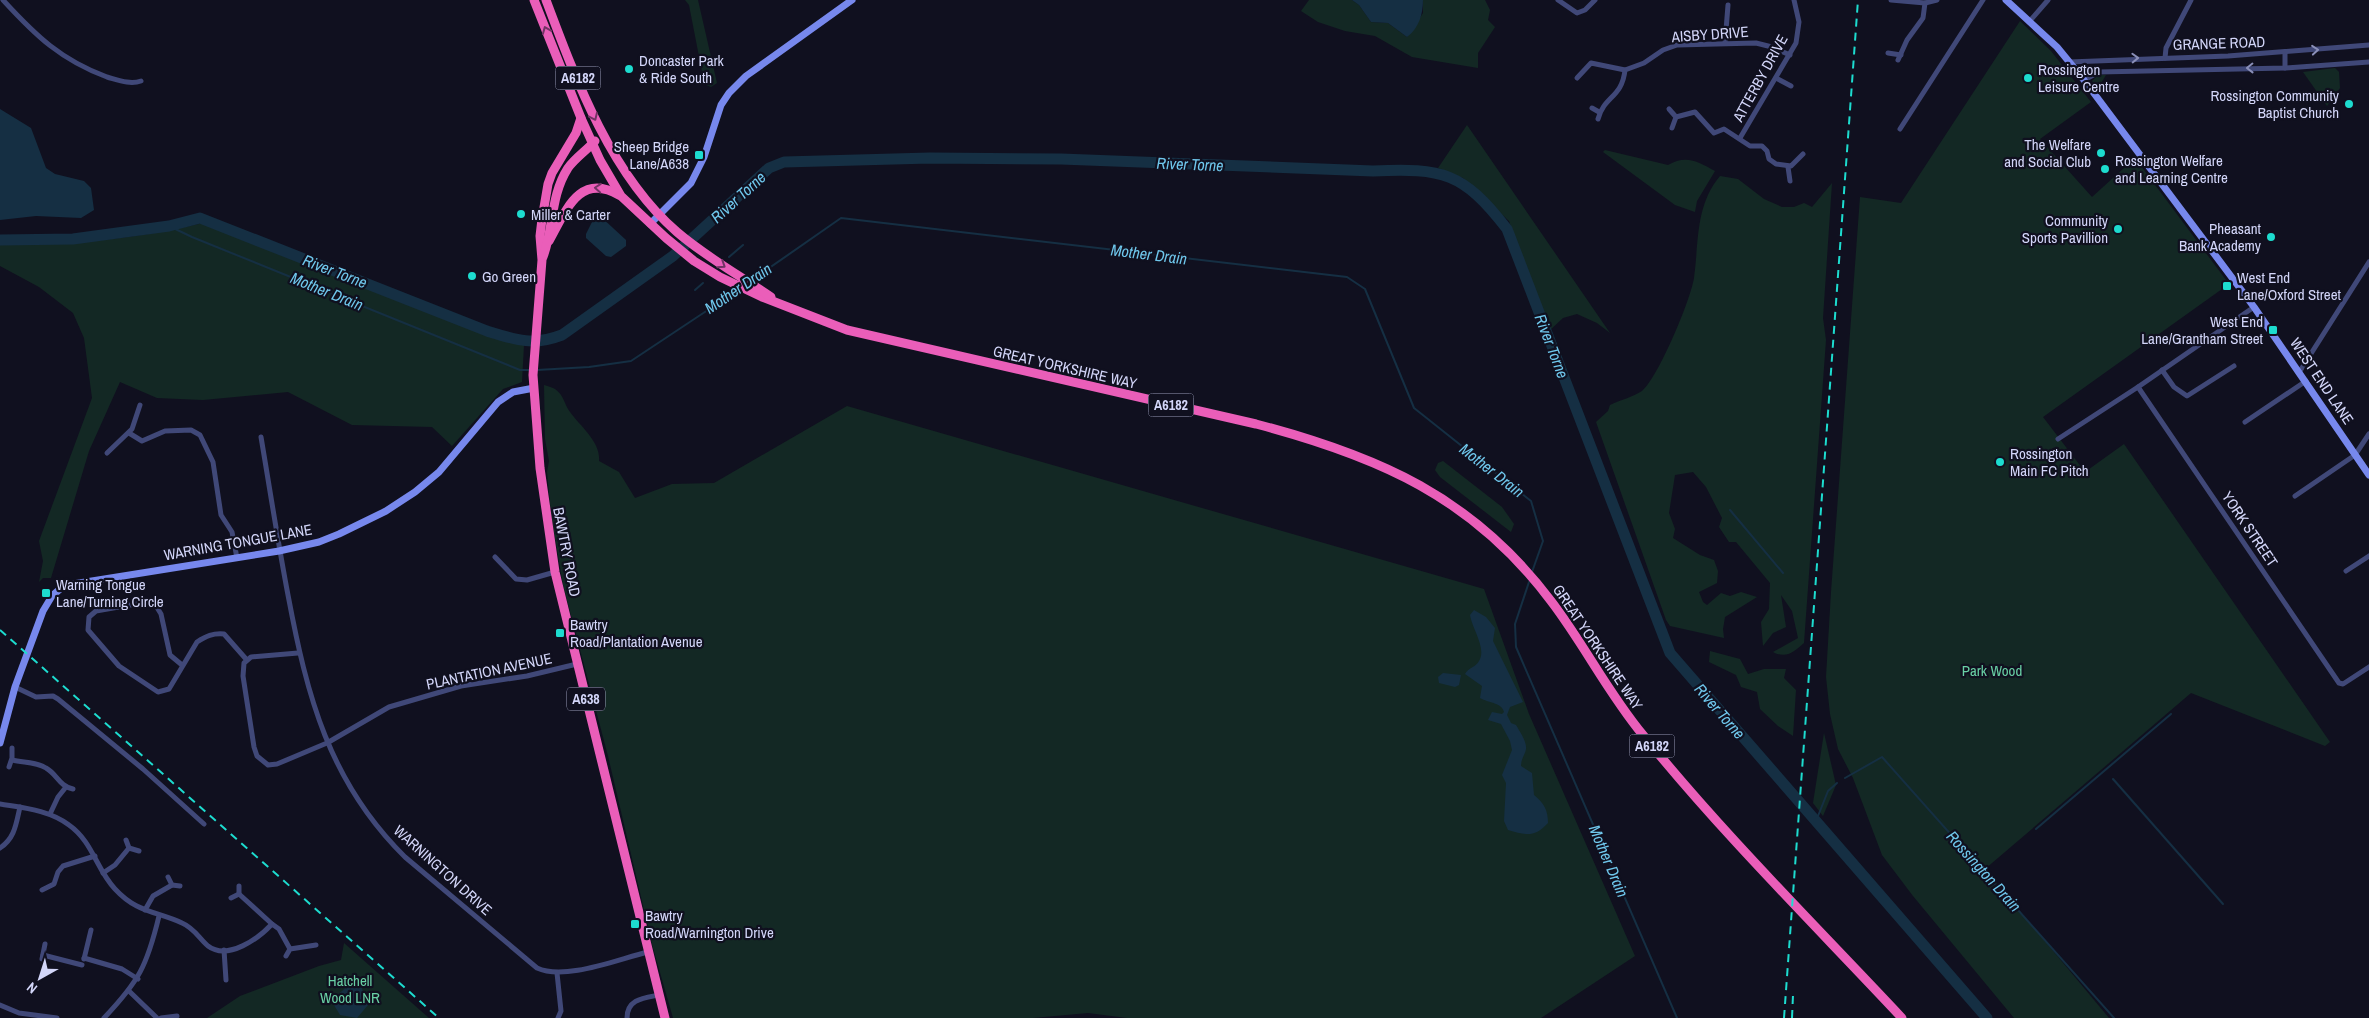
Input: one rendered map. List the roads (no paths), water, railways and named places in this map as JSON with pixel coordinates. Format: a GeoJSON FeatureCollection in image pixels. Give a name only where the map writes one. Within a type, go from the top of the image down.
{"type":"FeatureCollection","features":[{"type":"Feature","properties":{"kind":"highway","name":"GREAT YORKSHIRE WAY"},"geometry":{"type":"LineString","coordinates":[[534,0],[581,118],[600,160],[621,196],[666,238],[694,260],[734,286],[753,290],[786,307],[847,330],[1256,424],[1324,443],[1366,458],[1411,480],[1447,501],[1480,526],[1539,585],[1566,622],[1614,697],[1642,734],[1902,1018]]}},
{"type":"Feature","properties":{"kind":"highway","name":"GREAT YORKSHIRE WAY"},"geometry":{"type":"LineString","coordinates":[[546,0],[602,133],[644,198],[676,231],[699,250],[744,280],[753,290]]}},
{"type":"Feature","properties":{"kind":"highway","name":"BAWTRY ROAD"},"geometry":{"type":"LineString","coordinates":[[581,118],[570,145],[558,162],[548,184],[540,236],[542,260],[533,364],[540,468],[555,572],[664,1018]]}},
{"type":"Feature","properties":{"kind":"highway","name":"BAWTRY ROAD"},"geometry":{"type":"LineString","coordinates":[[542,260],[548,243],[550,223],[560,185],[569,167],[591,140],[602,133]]}},
{"type":"Feature","properties":{"kind":"highway","name":"BAWTRY ROAD"},"geometry":{"type":"LineString","coordinates":[[570,145],[591,140]]}},
{"type":"Feature","properties":{"kind":"highway"},"geometry":{"type":"LineString","coordinates":[[548,243],[576,197],[589,188],[603,187],[621,196]]}},
{"type":"Feature","properties":{"kind":"street"},"geometry":{"type":"LineString","coordinates":[[3,0],[42,41],[59,54],[83,68],[117,80],[135,83],[141,81]]}},
{"type":"Feature","properties":{"kind":"street"},"geometry":{"type":"LineString","coordinates":[[650,224],[691,183],[698,170],[717,115],[730,94],[746,76],[852,0]]}},
{"type":"Feature","properties":{"kind":"street"},"geometry":{"type":"LineString","coordinates":[[1558,0],[1576,13],[1585,10],[1595,0]]}},
{"type":"Feature","properties":{"kind":"street","name":"ATTERBY DRIVE"},"geometry":{"type":"LineString","coordinates":[[1740,138],[1796,43],[1799,22],[1794,0]]}},
{"type":"Feature","properties":{"kind":"street"},"geometry":{"type":"LineString","coordinates":[[1892,0],[1925,4],[1937,0]]}},
{"type":"Feature","properties":{"kind":"street"},"geometry":{"type":"LineString","coordinates":[[1900,129],[1983,0]]}},
{"type":"Feature","properties":{"kind":"street","name":"WEST END LANE"},"geometry":{"type":"LineString","coordinates":[[2006,0],[2069,62],[2084,80],[2254,307],[2369,475]]}},
{"type":"Feature","properties":{"kind":"street"},"geometry":{"type":"LineString","coordinates":[[2029,22],[2048,0]]}},
{"type":"Feature","properties":{"kind":"street"},"geometry":{"type":"LineString","coordinates":[[2162,70],[2166,48],[2191,0]]}},
{"type":"Feature","properties":{"kind":"street"},"geometry":{"type":"LineString","coordinates":[[1888,53],[1900,57],[1907,40],[1924,18],[1925,4]]}},
{"type":"Feature","properties":{"kind":"street"},"geometry":{"type":"LineString","coordinates":[[1725,43],[1728,5]]}},
{"type":"Feature","properties":{"kind":"street"},"geometry":{"type":"LineString","coordinates":[[1727,14],[1735,14]]}},
{"type":"Feature","properties":{"kind":"street","name":"AISBY DRIVE"},"geometry":{"type":"LineString","coordinates":[[1625,70],[1644,63],[1671,46],[1725,43],[1764,44],[1790,55]]}},
{"type":"Feature","properties":{"kind":"street","name":"GRANGE ROAD"},"geometry":{"type":"LineString","coordinates":[[2069,62],[2284,52],[2369,45]]}},
{"type":"Feature","properties":{"kind":"street"},"geometry":{"type":"LineString","coordinates":[[2284,52],[2285,68]]}},
{"type":"Feature","properties":{"kind":"street"},"geometry":{"type":"LineString","coordinates":[[2084,80],[2099,72],[2285,68],[2369,62]]}},
{"type":"Feature","properties":{"kind":"street"},"geometry":{"type":"LineString","coordinates":[[1577,78],[1591,63],[1625,70],[1621,88],[1599,112],[1598,118]]}},
{"type":"Feature","properties":{"kind":"street"},"geometry":{"type":"LineString","coordinates":[[1776,78],[1791,86]]}},
{"type":"Feature","properties":{"kind":"street"},"geometry":{"type":"LineString","coordinates":[[1592,108],[1599,112]]}},
{"type":"Feature","properties":{"kind":"street"},"geometry":{"type":"LineString","coordinates":[[1668,108],[1676,117]]}},
{"type":"Feature","properties":{"kind":"street"},"geometry":{"type":"LineString","coordinates":[[1676,117],[1695,112],[1713,133],[1724,129],[1750,146],[1762,146],[1772,162],[1788,166]]}},
{"type":"Feature","properties":{"kind":"street"},"geometry":{"type":"LineString","coordinates":[[1672,128],[1676,117]]}},
{"type":"Feature","properties":{"kind":"street"},"geometry":{"type":"LineString","coordinates":[[1788,166],[1803,154]]}},
{"type":"Feature","properties":{"kind":"street"},"geometry":{"type":"LineString","coordinates":[[1788,166],[1790,181]]}},
{"type":"Feature","properties":{"kind":"street"},"geometry":{"type":"LineString","coordinates":[[2300,372],[2369,262]]}},
{"type":"Feature","properties":{"kind":"street"},"geometry":{"type":"LineString","coordinates":[[2058,439],[2138,387],[2254,307]]}},
{"type":"Feature","properties":{"kind":"street"},"geometry":{"type":"LineString","coordinates":[[2162,370],[2174,387],[2187,396],[2234,366]]}},
{"type":"Feature","properties":{"kind":"street"},"geometry":{"type":"LineString","coordinates":[[2245,422],[2306,381]]}},
{"type":"Feature","properties":{"kind":"street","name":"YORK STREET"},"geometry":{"type":"LineString","coordinates":[[2138,387],[2341,685],[2369,667]]}},
{"type":"Feature","properties":{"kind":"street","name":"WARNING TONGUE LANE"},"geometry":{"type":"LineString","coordinates":[[0,744],[29,644],[47,603],[52,596],[65,586],[279,551],[325,539],[354,527],[402,502],[439,472],[498,402],[513,392],[534,388]]}},
{"type":"Feature","properties":{"kind":"street"},"geometry":{"type":"LineString","coordinates":[[107,453],[129,433],[140,405]]}},
{"type":"Feature","properties":{"kind":"street"},"geometry":{"type":"LineString","coordinates":[[129,433],[142,441],[165,431],[191,430],[200,435],[213,462],[221,515],[232,532],[237,558]]}},
{"type":"Feature","properties":{"kind":"street"},"geometry":{"type":"LineString","coordinates":[[2295,496],[2356,455],[2369,434]]}},
{"type":"Feature","properties":{"kind":"street","name":"WARNINGTON DRIVE"},"geometry":{"type":"LineString","coordinates":[[261,437],[279,551],[306,685],[327,743],[351,790],[388,840],[537,968],[558,973]]}},
{"type":"Feature","properties":{"kind":"street"},"geometry":{"type":"LineString","coordinates":[[2346,571],[2369,556]]}},
{"type":"Feature","properties":{"kind":"street"},"geometry":{"type":"LineString","coordinates":[[495,557],[516,579],[527,580],[555,572]]}},
{"type":"Feature","properties":{"kind":"street"},"geometry":{"type":"LineString","coordinates":[[182,666],[170,656],[161,614],[152,601],[96,610],[89,617],[87,626],[90,634],[119,666],[158,692],[169,689],[197,642],[212,634],[227,636],[246,659],[298,652]]}},
{"type":"Feature","properties":{"kind":"street","name":"PLANTATION AVENUE"},"geometry":{"type":"LineString","coordinates":[[246,659],[243,676],[250,708],[254,748],[257,756],[268,765],[277,764],[327,743],[389,708],[461,686],[526,676],[577,664]]}},
{"type":"Feature","properties":{"kind":"street"},"geometry":{"type":"LineString","coordinates":[[15,687],[36,697],[53,696],[58,699],[204,824]]}},
{"type":"Feature","properties":{"kind":"street"},"geometry":{"type":"LineString","coordinates":[[9,767],[12,760],[12,748]]}},
{"type":"Feature","properties":{"kind":"street"},"geometry":{"type":"LineString","coordinates":[[12,760],[23,763],[33,762],[45,767],[66,788],[73,789]]}},
{"type":"Feature","properties":{"kind":"street"},"geometry":{"type":"LineString","coordinates":[[50,814],[58,797],[66,788]]}},
{"type":"Feature","properties":{"kind":"street"},"geometry":{"type":"LineString","coordinates":[[0,804],[50,814],[78,832],[95,856],[103,873],[121,896],[145,910],[184,924],[208,946],[224,950],[253,940],[272,924]]}},
{"type":"Feature","properties":{"kind":"street"},"geometry":{"type":"LineString","coordinates":[[0,848],[10,841],[13,836],[20,807]]}},
{"type":"Feature","properties":{"kind":"street"},"geometry":{"type":"LineString","coordinates":[[126,840],[129,848]]}},
{"type":"Feature","properties":{"kind":"street"},"geometry":{"type":"LineString","coordinates":[[103,873],[115,865],[129,848]]}},
{"type":"Feature","properties":{"kind":"street"},"geometry":{"type":"LineString","coordinates":[[129,848],[139,851]]}},
{"type":"Feature","properties":{"kind":"street"},"geometry":{"type":"LineString","coordinates":[[42,890],[56,886],[58,872],[63,866],[95,856]]}},
{"type":"Feature","properties":{"kind":"street"},"geometry":{"type":"LineString","coordinates":[[168,877],[172,884],[180,886]]}},
{"type":"Feature","properties":{"kind":"street"},"geometry":{"type":"LineString","coordinates":[[145,910],[153,896],[172,884]]}},
{"type":"Feature","properties":{"kind":"street"},"geometry":{"type":"LineString","coordinates":[[239,886],[239,894],[279,929],[290,949]]}},
{"type":"Feature","properties":{"kind":"street"},"geometry":{"type":"LineString","coordinates":[[231,898],[239,894]]}},
{"type":"Feature","properties":{"kind":"street"},"geometry":{"type":"LineString","coordinates":[[104,1018],[138,979],[145,964],[159,916]]}},
{"type":"Feature","properties":{"kind":"street"},"geometry":{"type":"LineString","coordinates":[[45,944],[42,957],[82,966],[91,930]]}},
{"type":"Feature","properties":{"kind":"street"},"geometry":{"type":"LineString","coordinates":[[290,949],[316,945]]}},
{"type":"Feature","properties":{"kind":"street"},"geometry":{"type":"LineString","coordinates":[[286,956],[290,949]]}},
{"type":"Feature","properties":{"kind":"street"},"geometry":{"type":"LineString","coordinates":[[224,950],[226,980]]}},
{"type":"Feature","properties":{"kind":"street"},"geometry":{"type":"LineString","coordinates":[[558,1018],[561,1010],[558,973],[648,952]]}},
{"type":"Feature","properties":{"kind":"street"},"geometry":{"type":"LineString","coordinates":[[84,958],[122,968],[138,979]]}},
{"type":"Feature","properties":{"kind":"street"},"geometry":{"type":"LineString","coordinates":[[129,991],[157,1018]]}},
{"type":"Feature","properties":{"kind":"street"},"geometry":{"type":"LineString","coordinates":[[627,1018],[628,1009],[632,1003],[659,995]]}},
{"type":"Feature","properties":{"kind":"street"},"geometry":{"type":"LineString","coordinates":[[0,1005],[19,1013],[57,1018]]}},
{"type":"Feature","properties":{"kind":"street"},"geometry":{"type":"LineString","coordinates":[[161,1018],[177,1016]]}},
{"type":"Feature","properties":{"kind":"water"},"geometry":{"type":"Polygon","coordinates":[[[1352,0],[1423,0],[1420,20],[1407,37],[1388,23],[1371,22],[1359,5],[1352,0]]]}},
{"type":"Feature","properties":{"kind":"water"},"geometry":{"type":"Polygon","coordinates":[[[0,109],[31,128],[46,168],[55,174],[84,181],[91,188],[94,210],[81,218],[36,216],[0,220],[0,109]]]}},
{"type":"Feature","properties":{"kind":"water"},"geometry":{"type":"Polygon","coordinates":[[[595,216],[600,216],[626,240],[626,246],[611,257],[606,256],[586,238],[586,234],[595,216]]]}},
{"type":"Feature","properties":{"kind":"water"},"geometry":{"type":"Polygon","coordinates":[[[1474,610],[1486,617],[1495,628],[1493,641],[1523,702],[1510,707],[1507,715],[1511,723],[1516,725],[1524,740],[1526,749],[1521,766],[1532,773],[1534,795],[1543,804],[1547,814],[1548,823],[1534,833],[1525,834],[1508,830],[1504,821],[1506,783],[1502,775],[1512,750],[1510,741],[1501,724],[1488,720],[1492,712],[1502,714],[1504,712],[1498,705],[1480,698],[1482,686],[1465,674],[1478,663],[1481,656],[1480,644],[1470,615],[1474,610]]]}},
{"type":"Feature","properties":{"kind":"water"},"geometry":{"type":"Polygon","coordinates":[[[1443,673],[1461,675],[1459,685],[1455,687],[1439,683],[1438,677],[1443,673]]]}},
{"type":"Feature","properties":{"kind":"water"},"geometry":{"type":"Polygon","coordinates":[[[358,978],[368,1005],[357,1018],[340,1015],[331,1000],[358,978]]]}},
{"type":"Feature","properties":{"kind":"waterway","name":"River Torne"},"geometry":{"type":"LineString","coordinates":[[0,240],[73,239],[169,226],[200,218],[487,331],[516,339],[533,341],[562,335],[673,256],[769,168],[784,162],[930,158],[1061,159],[1373,171],[1397,170],[1435,173],[1450,178],[1464,185],[1477,195],[1507,229],[1670,653],[1987,1018]]}},
{"type":"Feature","properties":{"kind":"waterway","name":"Mother Drain"},"geometry":{"type":"LineString","coordinates":[[752,280],[841,218],[1347,277],[1365,289],[1414,408],[1531,501],[1543,541],[1532,572]]}},
{"type":"Feature","properties":{"kind":"waterway","name":"Mother Drain"},"geometry":{"type":"LineString","coordinates":[[169,226],[520,370],[530,370]]}},
{"type":"Feature","properties":{"kind":"waterway"},"geometry":{"type":"LineString","coordinates":[[729,257],[743,245]]}},
{"type":"Feature","properties":{"kind":"waterway"},"geometry":{"type":"LineString","coordinates":[[695,290],[703,283]]}},
{"type":"Feature","properties":{"kind":"waterway","name":"Mother Drain"},"geometry":{"type":"LineString","coordinates":[[537,370],[589,367],[631,361],[738,290]]}},
{"type":"Feature","properties":{"kind":"waterway"},"geometry":{"type":"LineString","coordinates":[[1730,510],[1783,573]]}},
{"type":"Feature","properties":{"kind":"waterway","name":"Mother Drain"},"geometry":{"type":"LineString","coordinates":[[1529,582],[1515,624],[1516,647],[1677,1018]]}},
{"type":"Feature","properties":{"kind":"waterway"},"geometry":{"type":"LineString","coordinates":[[2036,829],[2171,714]]}},
{"type":"Feature","properties":{"kind":"waterway","name":"Rossington Drain"},"geometry":{"type":"LineString","coordinates":[[1845,778],[1882,757],[2114,1018]]}},
{"type":"Feature","properties":{"kind":"waterway"},"geometry":{"type":"LineString","coordinates":[[2113,779],[2223,904]]}},
{"type":"Feature","properties":{"kind":"waterway","name":"Rossington Drain"},"geometry":{"type":"LineString","coordinates":[[1816,821],[1828,791],[1837,783]]}},
{"type":"Feature","properties":{"kind":"railway"},"geometry":{"type":"LineString","coordinates":[[1784,1018],[1858,0]]}},
{"type":"Feature","properties":{"kind":"railway"},"geometry":{"type":"LineString","coordinates":[[0,630],[439,1018]]}},
{"type":"Feature","properties":{"kind":"railway"},"geometry":{"type":"LineString","coordinates":[[1792,1018],[1793,995]]}},
{"type":"Feature","properties":{"kind":"place","name":"Doncaster Park & Ride South"},"geometry":{"type":"Point","coordinates":[629,69]}},
{"type":"Feature","properties":{"kind":"place","name":"Rossington Leisure Centre"},"geometry":{"type":"Point","coordinates":[2028,78]}},
{"type":"Feature","properties":{"kind":"place","name":"Rossington Community Baptist Church"},"geometry":{"type":"Point","coordinates":[2349,104]}},
{"type":"Feature","properties":{"kind":"place","name":"The Welfare and Social Club"},"geometry":{"type":"Point","coordinates":[2101,153]}},
{"type":"Feature","properties":{"kind":"place","name":"Sheep Bridge Lane/A638"},"geometry":{"type":"Point","coordinates":[699,155]}},
{"type":"Feature","properties":{"kind":"place","name":"Rossington Welfare and Learning Centre"},"geometry":{"type":"Point","coordinates":[2105,169]}},
{"type":"Feature","properties":{"kind":"place","name":"Miller & Carter"},"geometry":{"type":"Point","coordinates":[521,214]}},
{"type":"Feature","properties":{"kind":"place","name":"Community Sports Pavillion"},"geometry":{"type":"Point","coordinates":[2118,229]}},
{"type":"Feature","properties":{"kind":"place","name":"Pheasant Bank Academy"},"geometry":{"type":"Point","coordinates":[2271,237]}},
{"type":"Feature","properties":{"kind":"place","name":"Go Green"},"geometry":{"type":"Point","coordinates":[472,276]}},
{"type":"Feature","properties":{"kind":"place","name":"West End Lane/Oxford Street"},"geometry":{"type":"Point","coordinates":[2227,286]}},
{"type":"Feature","properties":{"kind":"place","name":"West End Lane/Grantham Street"},"geometry":{"type":"Point","coordinates":[2273,330]}},
{"type":"Feature","properties":{"kind":"place","name":"Rossington Main FC Pitch"},"geometry":{"type":"Point","coordinates":[2000,462]}},
{"type":"Feature","properties":{"kind":"place","name":"Warning Tongue Lane/Turning Circle"},"geometry":{"type":"Point","coordinates":[46,593]}},
{"type":"Feature","properties":{"kind":"place","name":"Bawtry Road/Plantation Avenue"},"geometry":{"type":"Point","coordinates":[560,633]}},
{"type":"Feature","properties":{"kind":"place","name":"Bawtry Road/Warnington Drive"},"geometry":{"type":"Point","coordinates":[635,924]}},
{"type":"Feature","properties":{"kind":"park label","name":"Park Wood"},"geometry":{"type":"Point","coordinates":[1992,670]}},
{"type":"Feature","properties":{"kind":"park label","name":"Hatchell Wood LNR"},"geometry":{"type":"Point","coordinates":[350,988]}}]}
